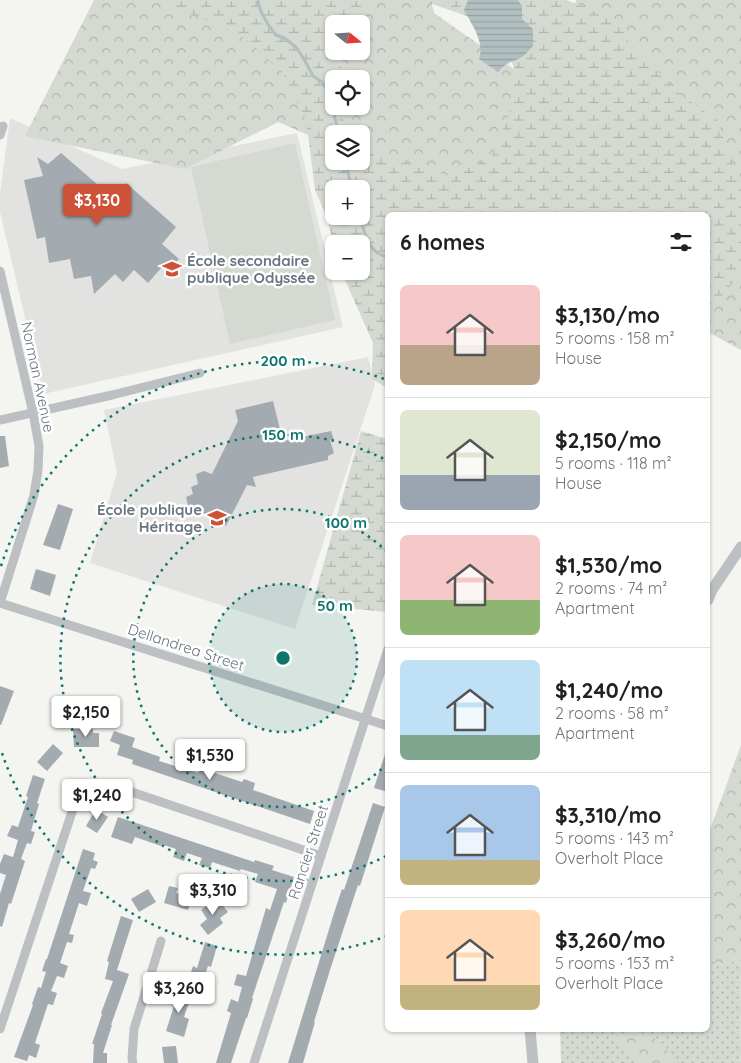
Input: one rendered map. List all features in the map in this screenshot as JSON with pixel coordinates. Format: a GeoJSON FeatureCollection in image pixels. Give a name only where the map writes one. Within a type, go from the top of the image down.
{"type":"FeatureCollection","features":[{"type":"Feature","properties":{"kind":"street","name":"Norman Avenue"},"geometry":{"type":"LineString","coordinates":[[0,272],[39,446],[34,495],[0,603]]}},
{"type":"Feature","properties":{"kind":"street"},"geometry":{"type":"LineString","coordinates":[[0,420],[200,374]]}},
{"type":"Feature","properties":{"kind":"street"},"geometry":{"type":"LineString","coordinates":[[710,595],[741,547]]}},
{"type":"Feature","properties":{"kind":"street","name":"Dellandrea Street"},"geometry":{"type":"LineString","coordinates":[[0,603],[385,725]]}},
{"type":"Feature","properties":{"kind":"street","name":"Rancier Street"},"geometry":{"type":"LineString","coordinates":[[254,1063],[385,658]]}},
{"type":"Feature","properties":{"kind":"street"},"geometry":{"type":"LineString","coordinates":[[0,1029],[73,809],[87,788],[114,786],[321,856]]}},
{"type":"Feature","properties":{"kind":"street"},"geometry":{"type":"LineString","coordinates":[[133,1063],[134,1029],[161,941]]}},
{"type":"Feature","properties":{"kind":"street"},"geometry":{"type":"LineString","coordinates":[[530,1032],[533,1063]]}},
{"type":"Feature","properties":{"kind":"shaded area"},"geometry":{"type":"Polygon","coordinates":[[[468,0],[518,0],[522,6],[522,19],[533,29],[533,46],[522,57],[505,65],[498,72],[479,59],[479,40],[464,10],[468,0]]]}},
{"type":"Feature","properties":{"kind":"shaded area","name":"École secondaire publique Odyssée"},"geometry":{"type":"Polygon","coordinates":[[[10,118],[122,169],[297,133],[325,251],[325,280],[332,280],[343,327],[43,394],[0,212],[0,194],[10,118]]]}},
{"type":"Feature","properties":{"kind":"shaded area","name":"École publique Héritage"},"geometry":{"type":"Polygon","coordinates":[[[368,357],[375,385],[295,629],[90,563],[117,473],[104,410],[368,357]]]}},
{"type":"Feature","properties":{"kind":"green space"},"geometry":{"type":"Polygon","coordinates":[[[94,0],[431,0],[434,13],[557,99],[576,0],[741,0],[741,350],[710,333],[710,212],[482,212],[370,162],[370,125],[325,125],[325,142],[278,122],[185,169],[25,136],[94,0]]]}},
{"type":"Feature","properties":{"kind":"green space"},"geometry":{"type":"Polygon","coordinates":[[[159,0],[379,0],[355,12],[354,15],[325,15],[325,60],[343,60],[340,70],[325,70],[325,115],[340,115],[347,125],[325,125],[325,170],[370,170],[370,147],[388,156],[450,176],[491,158],[515,99],[516,73],[504,42],[478,20],[421,0],[566,0],[584,6],[621,27],[627,40],[681,95],[717,120],[741,185],[741,274],[719,299],[710,323],[710,212],[385,212],[385,387],[372,379],[373,343],[345,280],[370,280],[370,235],[331,235],[329,225],[370,225],[370,180],[325,180],[325,213],[315,190],[306,119],[282,71],[238,33],[159,0]]]}},
{"type":"Feature","properties":{"kind":"green space"},"geometry":{"type":"Polygon","coordinates":[[[295,143],[335,320],[230,344],[191,167],[295,143]]]}},
{"type":"Feature","properties":{"kind":"green space"},"geometry":{"type":"Polygon","coordinates":[[[361,431],[385,438],[385,612],[312,605],[361,431]]]}},
{"type":"Feature","properties":{"kind":"green space"},"geometry":{"type":"Polygon","coordinates":[[[741,745],[741,961],[718,964],[710,960],[710,830],[741,745]]]}},
{"type":"Feature","properties":{"kind":"green space"},"geometry":{"type":"Polygon","coordinates":[[[710,960],[718,964],[741,961],[741,1063],[561,1063],[560,1032],[710,1032],[710,960]]]}},
{"type":"Feature","properties":{"kind":"green space"},"geometry":{"type":"Polygon","coordinates":[[[639,1032],[646,1034],[663,1047],[678,1063],[641,1063],[633,1060],[622,1050],[615,1038],[622,1034],[639,1032]]]}},
{"type":"Feature","properties":{"kind":"building"},"geometry":{"type":"Polygon","coordinates":[[[61,153],[112,197],[126,183],[176,227],[162,244],[179,259],[168,270],[163,266],[148,283],[134,270],[123,282],[115,274],[94,294],[91,276],[74,279],[70,259],[49,263],[45,237],[37,239],[24,180],[43,176],[37,157],[48,164],[61,153]]]}},
{"type":"Feature","properties":{"kind":"building"},"geometry":{"type":"Polygon","coordinates":[[[273,401],[283,441],[331,431],[334,440],[330,440],[334,453],[328,456],[328,460],[253,477],[256,487],[247,485],[226,526],[188,506],[186,497],[193,494],[191,487],[198,484],[196,474],[204,471],[212,474],[238,421],[235,410],[273,401]]]}},
{"type":"Feature","properties":{"kind":"building"},"geometry":{"type":"Polygon","coordinates":[[[0,436],[5,436],[9,466],[0,468],[0,436]]]}},
{"type":"Feature","properties":{"kind":"building"},"geometry":{"type":"Polygon","coordinates":[[[58,504],[73,509],[60,550],[43,545],[58,504]]]}},
{"type":"Feature","properties":{"kind":"building"},"geometry":{"type":"Polygon","coordinates":[[[36,569],[56,575],[50,596],[30,589],[36,569]]]}},
{"type":"Feature","properties":{"kind":"building"},"geometry":{"type":"Polygon","coordinates":[[[0,686],[14,691],[1,725],[0,725],[0,686]]]}},
{"type":"Feature","properties":{"kind":"building"},"geometry":{"type":"Polygon","coordinates":[[[73,729],[93,729],[93,733],[99,733],[99,747],[74,747],[73,729]]]}},
{"type":"Feature","properties":{"kind":"building"},"geometry":{"type":"Polygon","coordinates":[[[114,731],[135,738],[132,747],[160,757],[159,761],[198,773],[202,764],[214,768],[212,772],[242,782],[244,779],[255,783],[253,790],[314,811],[310,824],[132,764],[133,760],[117,755],[120,745],[110,741],[114,731]]]}},
{"type":"Feature","properties":{"kind":"building"},"geometry":{"type":"Polygon","coordinates":[[[53,744],[63,753],[47,771],[37,762],[53,744]]]}},
{"type":"Feature","properties":{"kind":"building"},"geometry":{"type":"Polygon","coordinates":[[[385,754],[385,791],[374,788],[385,754]]]}},
{"type":"Feature","properties":{"kind":"building"},"geometry":{"type":"Polygon","coordinates":[[[33,775],[45,779],[31,831],[35,832],[31,844],[27,843],[21,859],[25,861],[2,927],[0,926],[0,894],[6,875],[0,873],[0,864],[4,854],[13,857],[18,840],[7,836],[12,825],[18,827],[33,775]]]}},
{"type":"Feature","properties":{"kind":"building"},"geometry":{"type":"Polygon","coordinates":[[[373,803],[385,807],[360,886],[358,885],[330,970],[303,1063],[288,1063],[334,913],[342,889],[344,890],[373,803]]]}},
{"type":"Feature","properties":{"kind":"building"},"geometry":{"type":"Polygon","coordinates":[[[96,809],[108,817],[97,833],[86,826],[96,809]]]}},
{"type":"Feature","properties":{"kind":"building"},"geometry":{"type":"Polygon","coordinates":[[[118,817],[254,862],[255,860],[274,866],[272,870],[294,877],[231,1063],[216,1063],[231,1013],[227,1011],[231,999],[238,1002],[242,987],[234,985],[237,974],[246,976],[266,908],[270,910],[277,889],[255,882],[258,874],[241,869],[240,871],[212,862],[210,868],[199,865],[202,858],[187,853],[184,861],[173,857],[176,849],[161,844],[161,846],[135,837],[132,844],[111,837],[118,817]]]}},
{"type":"Feature","properties":{"kind":"building"},"geometry":{"type":"Polygon","coordinates":[[[83,849],[95,853],[93,860],[98,862],[95,869],[91,868],[83,891],[91,893],[87,906],[79,903],[69,934],[74,935],[72,943],[67,942],[60,963],[68,966],[64,978],[57,976],[51,991],[57,993],[53,1005],[48,1004],[35,1043],[40,1045],[36,1058],[29,1055],[27,1061],[14,1057],[38,987],[41,988],[46,972],[42,971],[83,849]]]}},
{"type":"Feature","properties":{"kind":"building"},"geometry":{"type":"Polygon","coordinates":[[[169,886],[178,888],[176,893],[191,898],[188,910],[164,903],[169,886]]]}},
{"type":"Feature","properties":{"kind":"building"},"geometry":{"type":"Polygon","coordinates":[[[148,889],[156,902],[139,912],[131,899],[148,889]]]}},
{"type":"Feature","properties":{"kind":"building"},"geometry":{"type":"Polygon","coordinates":[[[217,898],[228,912],[220,918],[223,923],[208,935],[200,925],[207,919],[201,910],[217,898]]]}},
{"type":"Feature","properties":{"kind":"building"},"geometry":{"type":"Polygon","coordinates":[[[121,916],[133,920],[117,970],[129,974],[103,1053],[107,1053],[107,1063],[93,1063],[94,1044],[92,1044],[113,981],[105,979],[109,962],[107,961],[121,916]]]}},
{"type":"Feature","properties":{"kind":"building"},"geometry":{"type":"Polygon","coordinates":[[[205,942],[217,946],[211,967],[208,966],[199,992],[186,988],[193,966],[197,968],[205,942]]]}},
{"type":"Feature","properties":{"kind":"building"},"geometry":{"type":"Polygon","coordinates":[[[177,989],[192,994],[184,1017],[189,1019],[184,1037],[166,1031],[177,989]]]}},
{"type":"Feature","properties":{"kind":"building"},"geometry":{"type":"Polygon","coordinates":[[[176,1046],[178,1063],[164,1063],[162,1047],[176,1046]]]}},
{"type":"Feature","properties":{"kind":"waterway"},"geometry":{"type":"LineString","coordinates":[[258,0],[262,14],[276,35],[284,38],[296,47],[313,76],[322,82],[328,91],[337,125]]}},
{"type":"Feature","properties":{"kind":"waterway"},"geometry":{"type":"LineString","coordinates":[[347,170],[350,180]]}},
{"type":"Feature","properties":{"kind":"waterway"},"geometry":{"type":"LineString","coordinates":[[363,225],[371,247],[385,256]]}},
{"type":"Feature","properties":{"kind":"place","name":"École secondaire publique Odyssée"},"geometry":{"type":"Point","coordinates":[172,269]}},
{"type":"Feature","properties":{"kind":"place","name":"École publique Héritage"},"geometry":{"type":"Point","coordinates":[217,518]}}]}
